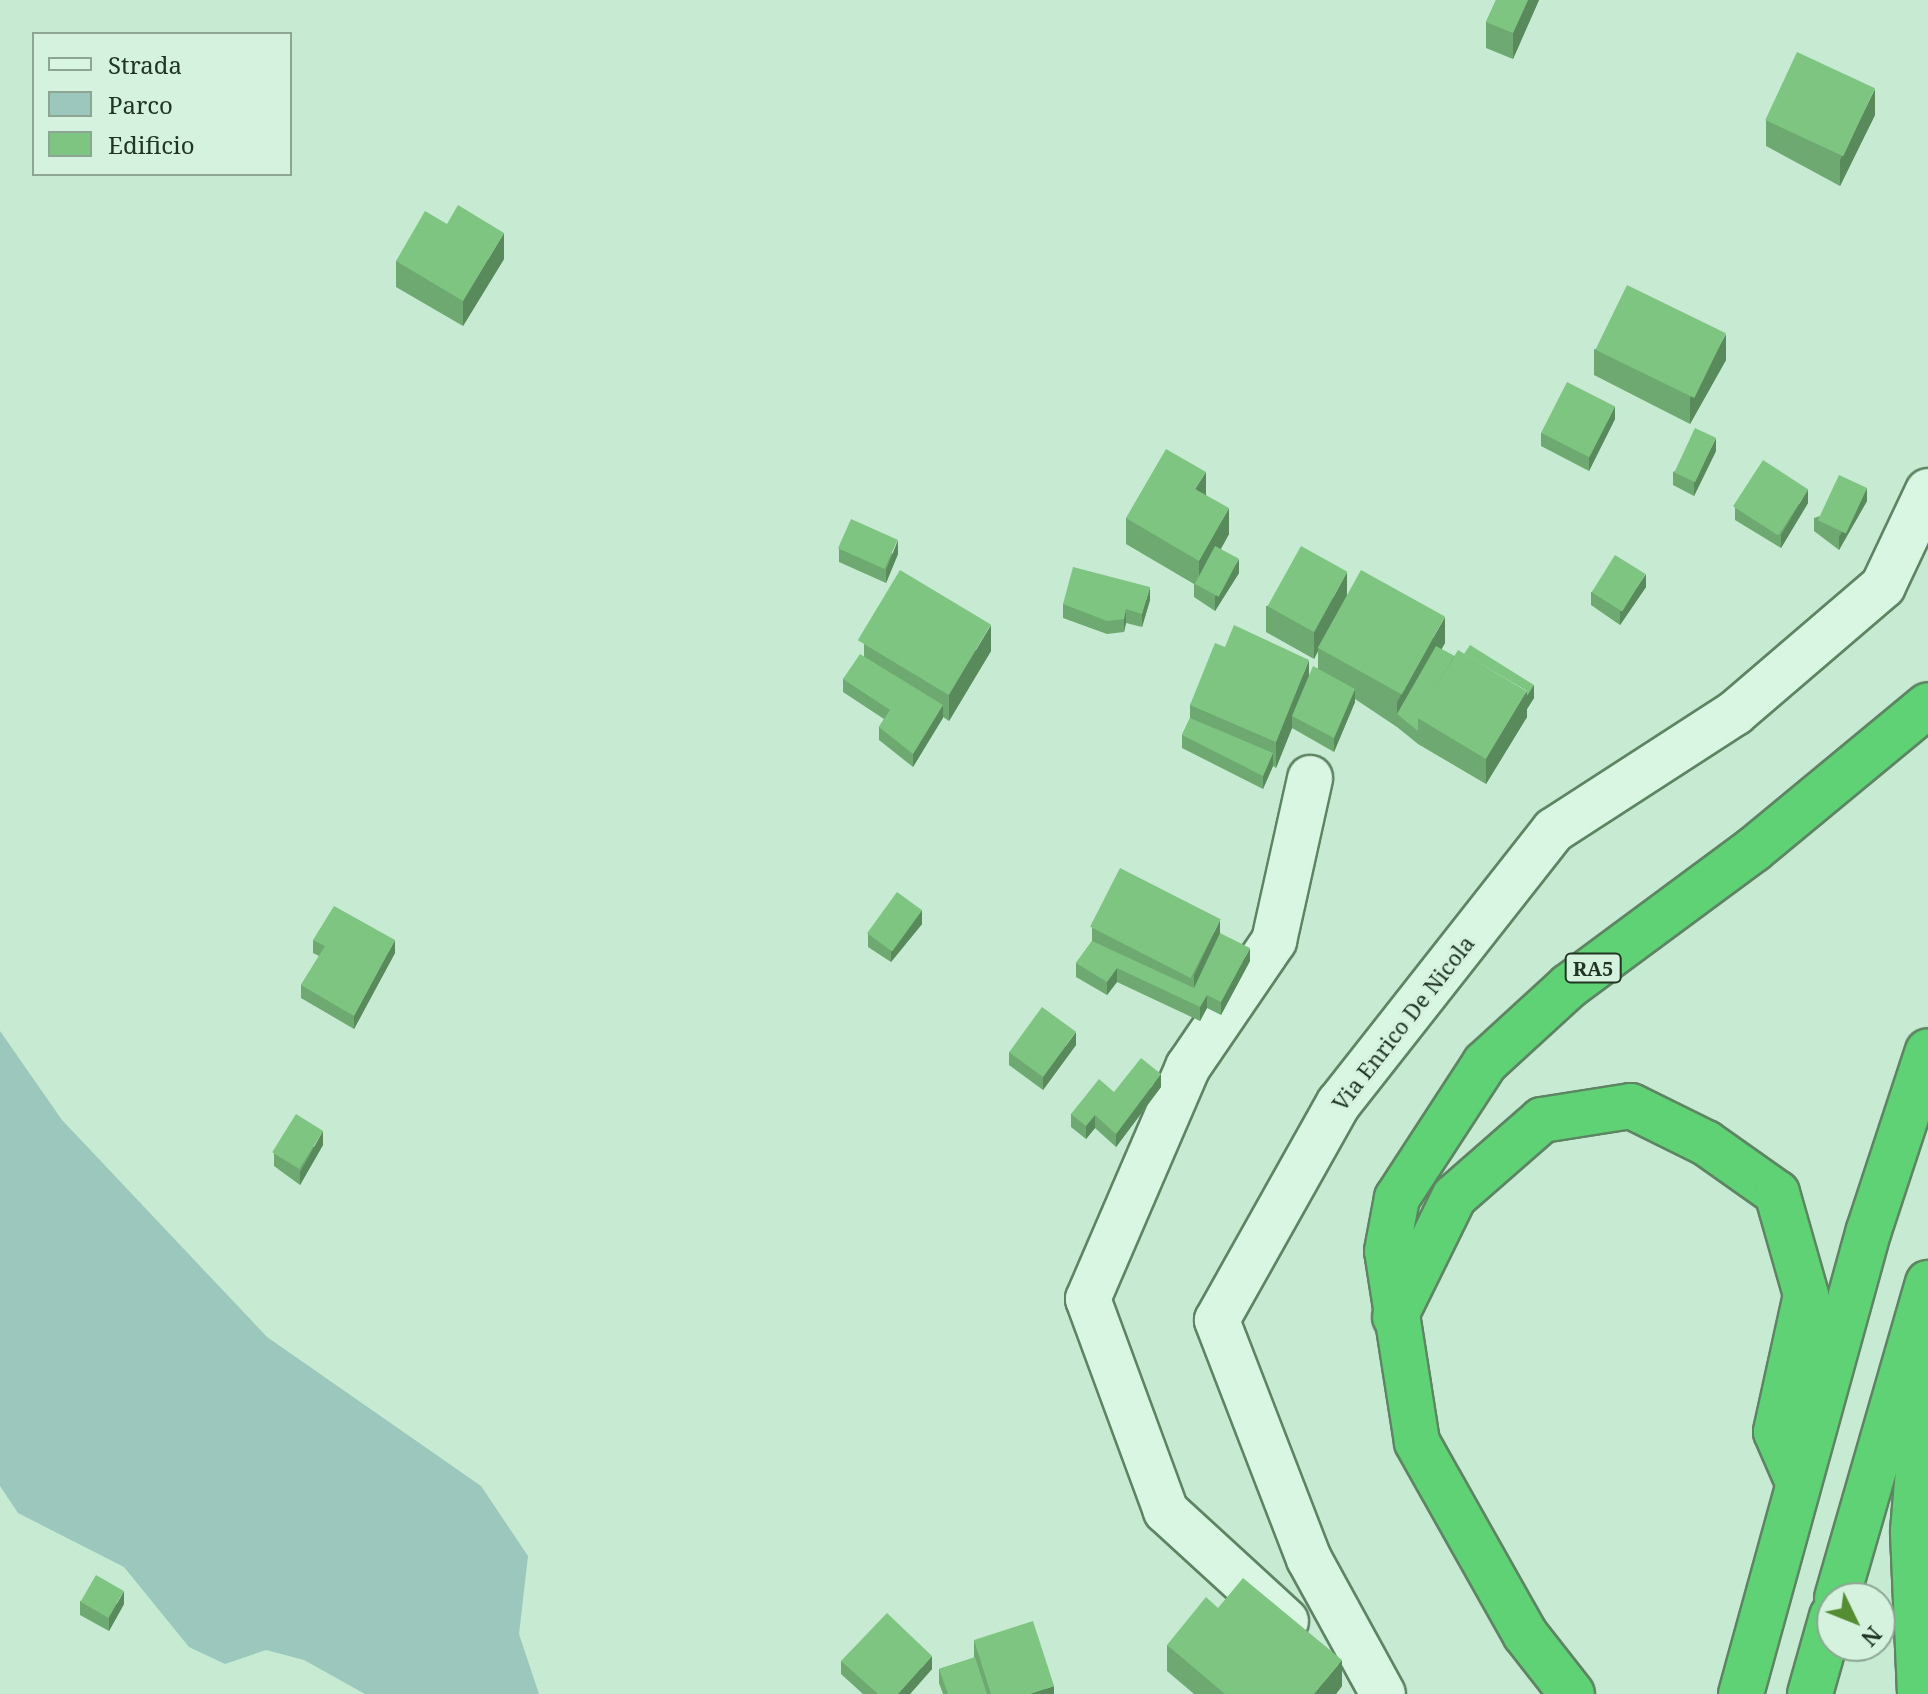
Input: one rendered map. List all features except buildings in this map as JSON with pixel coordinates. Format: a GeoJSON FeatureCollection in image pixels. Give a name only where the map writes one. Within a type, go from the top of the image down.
{"type":"FeatureCollection","features":[{"type":"Feature","properties":{"kind":"highway","name":"RA5"},"geometry":{"type":"LineString","coordinates":[[1572,1694],[1525,1634],[1417,1442],[1387,1251],[1397,1198],[1485,1063],[1569,986],[1753,850],[1928,705]]}},
{"type":"Feature","properties":{"kind":"highway"},"geometry":{"type":"LineString","coordinates":[[1741,1694],[1797,1480],[1928,1051]]}},
{"type":"Feature","properties":{"kind":"highway"},"geometry":{"type":"LineString","coordinates":[[1395,1317],[1454,1197],[1542,1120],[1631,1106],[1706,1143],[1777,1193],[1806,1295],[1776,1432],[1797,1480]]}},
{"type":"Feature","properties":{"kind":"highway"},"geometry":{"type":"LineString","coordinates":[[1842,1582],[1928,1283]]}},
{"type":"Feature","properties":{"kind":"highway"},"geometry":{"type":"LineString","coordinates":[[1920,1694],[1913,1531],[1928,1349]]}},
{"type":"Feature","properties":{"kind":"highway"},"geometry":{"type":"LineString","coordinates":[[1810,1694],[1819,1662]]}},
{"type":"Feature","properties":{"kind":"street","name":"Via Enrico De Nicola"},"geometry":{"type":"LineString","coordinates":[[1383,1694],[1309,1559],[1217,1320],[1339,1103],[1554,830],[1735,713],[1883,586],[1928,491]]}},
{"type":"Feature","properties":{"kind":"street"},"geometry":{"type":"LineString","coordinates":[[1310,778],[1274,941],[1188,1067],[1088,1299],[1166,1511],[1287,1622],[1383,1694]]}},
{"type":"Feature","properties":{"kind":"green space"},"geometry":{"type":"Polygon","coordinates":[[[0,1031],[62,1120],[267,1337],[481,1486],[528,1556],[519,1634],[539,1694],[365,1694],[304,1660],[266,1650],[225,1664],[189,1647],[124,1567],[18,1513],[0,1486],[0,1031]]]}}]}
